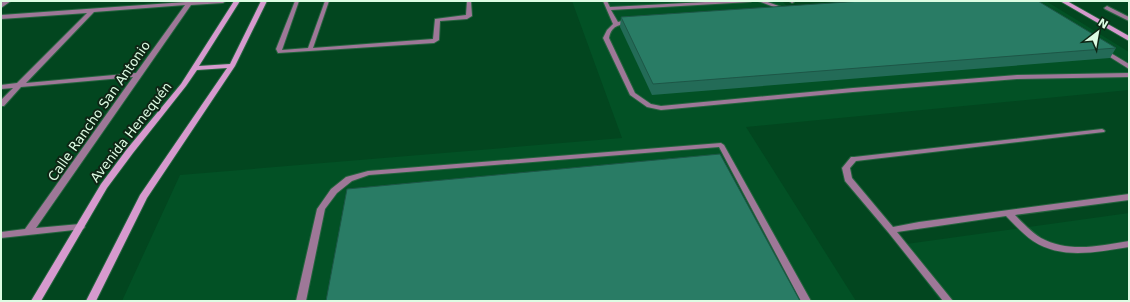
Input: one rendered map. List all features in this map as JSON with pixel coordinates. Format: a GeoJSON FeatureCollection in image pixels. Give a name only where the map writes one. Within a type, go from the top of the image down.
{"type":"FeatureCollection","features":[{"type":"Feature","properties":{"kind":"main road","name":"Avenida Henequén"},"geometry":{"type":"LineString","coordinates":[[36,301],[104,186],[130,151],[184,85],[237,1]]}},
{"type":"Feature","properties":{"kind":"main road"},"geometry":{"type":"LineString","coordinates":[[91,301],[143,197],[232,66],[264,1]]}},
{"type":"Feature","properties":{"kind":"main road"},"geometry":{"type":"LineString","coordinates":[[1063,1],[1129,39]]}},
{"type":"Feature","properties":{"kind":"main road"},"geometry":{"type":"LineString","coordinates":[[196,68],[232,66]]}},
{"type":"Feature","properties":{"kind":"street"},"geometry":{"type":"LineString","coordinates":[[1,6],[8,1]]}},
{"type":"Feature","properties":{"kind":"street"},"geometry":{"type":"LineString","coordinates":[[1,17],[91,12],[223,1]]}},
{"type":"Feature","properties":{"kind":"street","name":"Calle Rancho San Antonio"},"geometry":{"type":"LineString","coordinates":[[28,232],[138,74],[189,4]]}},
{"type":"Feature","properties":{"kind":"street"},"geometry":{"type":"LineString","coordinates":[[1,104],[91,12]]}},
{"type":"Feature","properties":{"kind":"street"},"geometry":{"type":"LineString","coordinates":[[1,87],[138,74]]}},
{"type":"Feature","properties":{"kind":"street"},"geometry":{"type":"LineString","coordinates":[[1,235],[80,227]]}},
{"type":"Feature","properties":{"kind":"lane"},"geometry":{"type":"LineString","coordinates":[[297,1],[279,51],[282,52],[434,41],[436,40],[437,20],[469,16],[469,1]]}},
{"type":"Feature","properties":{"kind":"lane"},"geometry":{"type":"LineString","coordinates":[[310,50],[327,1]]}},
{"type":"Feature","properties":{"kind":"lane"},"geometry":{"type":"LineString","coordinates":[[605,1],[616,24]]}},
{"type":"Feature","properties":{"kind":"lane"},"geometry":{"type":"LineString","coordinates":[[608,9],[750,1]]}},
{"type":"Feature","properties":{"kind":"lane"},"geometry":{"type":"LineString","coordinates":[[760,1],[788,10],[772,11]]}},
{"type":"Feature","properties":{"kind":"lane"},"geometry":{"type":"LineString","coordinates":[[1106,8],[1127,21]]}},
{"type":"Feature","properties":{"kind":"lane"},"geometry":{"type":"LineString","coordinates":[[632,20],[616,24],[610,28],[606,38],[632,94],[649,106],[661,108],[853,90],[1017,77],[1129,75]]}},
{"type":"Feature","properties":{"kind":"lane"},"geometry":{"type":"LineString","coordinates":[[1096,46],[1129,67]]}},
{"type":"Feature","properties":{"kind":"lane"},"geometry":{"type":"LineString","coordinates":[[948,301],[848,179],[846,168],[854,159],[1102,131]]}},
{"type":"Feature","properties":{"kind":"lane"},"geometry":{"type":"LineString","coordinates":[[301,301],[321,209],[334,191],[349,179],[368,173],[721,145],[806,301]]}},
{"type":"Feature","properties":{"kind":"lane"},"geometry":{"type":"LineString","coordinates":[[891,230],[1129,197]]}},
{"type":"Feature","properties":{"kind":"lane"},"geometry":{"type":"LineString","coordinates":[[1008,213],[1038,240],[1061,249],[1077,252],[1129,244]]}},
{"type":"Feature","properties":{"kind":"shaded area"},"geometry":{"type":"Polygon","coordinates":[[[572,1],[782,1],[787,6],[869,1],[1046,1],[1129,52],[1129,90],[746,127],[856,301],[122,301],[180,175],[622,138],[572,1]]]}},
{"type":"Feature","properties":{"kind":"shaded area"},"geometry":{"type":"Polygon","coordinates":[[[1129,213],[1129,301],[940,301],[899,245],[1129,213]]]}},
{"type":"Feature","properties":{"kind":"building"},"geometry":{"type":"Polygon","coordinates":[[[862,1],[1038,1],[1116,48],[653,84],[621,17],[862,1]]]}},
{"type":"Feature","properties":{"kind":"building"},"geometry":{"type":"Polygon","coordinates":[[[720,154],[800,301],[326,301],[347,189],[720,154]]]}}]}
